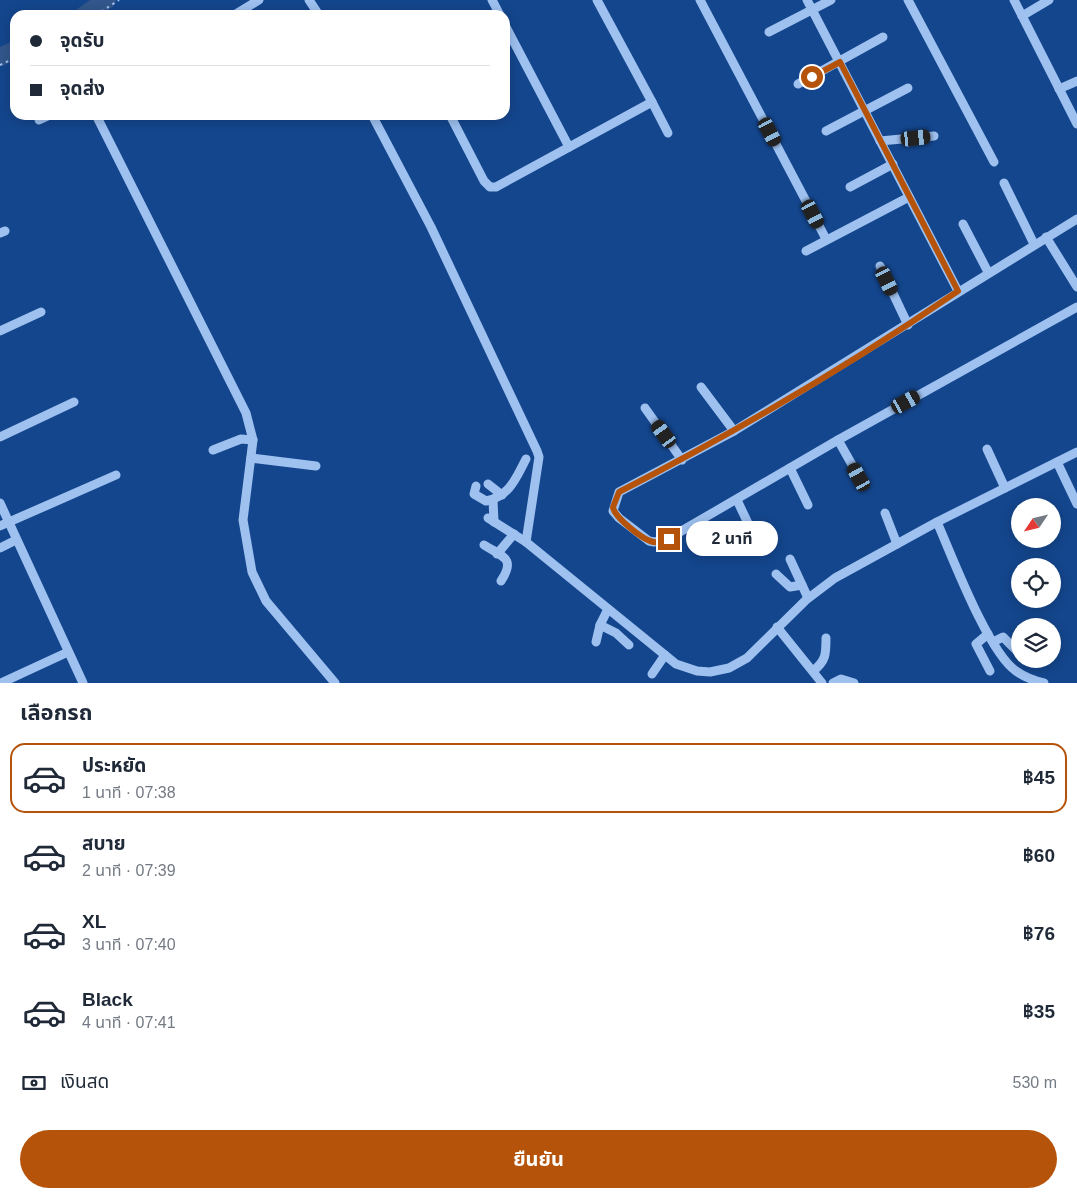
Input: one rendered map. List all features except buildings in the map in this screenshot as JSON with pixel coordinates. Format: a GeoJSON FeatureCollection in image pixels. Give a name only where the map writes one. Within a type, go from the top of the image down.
{"type":"FeatureCollection","features":[{"type":"Feature","properties":{"kind":"street"},"geometry":{"type":"LineString","coordinates":[[242,10],[259,0]]}},
{"type":"Feature","properties":{"kind":"street"},"geometry":{"type":"LineString","coordinates":[[597,0],[668,133]]}},
{"type":"Feature","properties":{"kind":"street"},"geometry":{"type":"LineString","coordinates":[[700,0],[826,239]]}},
{"type":"Feature","properties":{"kind":"street"},"geometry":{"type":"LineString","coordinates":[[807,0],[958,291]]}},
{"type":"Feature","properties":{"kind":"street"},"geometry":{"type":"LineString","coordinates":[[769,32],[831,0]]}},
{"type":"Feature","properties":{"kind":"street"},"geometry":{"type":"LineString","coordinates":[[908,0],[994,162]]}},
{"type":"Feature","properties":{"kind":"street"},"geometry":{"type":"LineString","coordinates":[[1014,0],[1059,89],[1076,118]]}},
{"type":"Feature","properties":{"kind":"street"},"geometry":{"type":"LineString","coordinates":[[1022,16],[1049,0]]}},
{"type":"Feature","properties":{"kind":"street"},"geometry":{"type":"LineString","coordinates":[[510,35],[569,147]]}},
{"type":"Feature","properties":{"kind":"street"},"geometry":{"type":"LineString","coordinates":[[798,84],[883,37]]}},
{"type":"Feature","properties":{"kind":"street"},"geometry":{"type":"LineString","coordinates":[[1059,89],[1077,81]]}},
{"type":"Feature","properties":{"kind":"street"},"geometry":{"type":"LineString","coordinates":[[826,130],[908,88]]}},
{"type":"Feature","properties":{"kind":"street"},"geometry":{"type":"LineString","coordinates":[[453,120],[484,182],[496,187],[652,102]]}},
{"type":"Feature","properties":{"kind":"street"},"geometry":{"type":"LineString","coordinates":[[99,120],[246,413],[253,440],[243,520],[257,586],[266,602],[335,683]]}},
{"type":"Feature","properties":{"kind":"street"},"geometry":{"type":"LineString","coordinates":[[375,120],[431,227],[537,450],[539,457],[526,542]]}},
{"type":"Feature","properties":{"kind":"street"},"geometry":{"type":"LineString","coordinates":[[880,141],[934,136]]}},
{"type":"Feature","properties":{"kind":"street"},"geometry":{"type":"LineString","coordinates":[[850,187],[893,164]]}},
{"type":"Feature","properties":{"kind":"street"},"geometry":{"type":"LineString","coordinates":[[1004,182],[1034,244]]}},
{"type":"Feature","properties":{"kind":"street"},"geometry":{"type":"LineString","coordinates":[[806,251],[909,197]]}},
{"type":"Feature","properties":{"kind":"street"},"geometry":{"type":"LineString","coordinates":[[1077,219],[988,272],[908,325],[734,432],[619,492],[613,507],[615,514],[649,541],[658,542],[669,539],[838,440],[1077,306]]}},
{"type":"Feature","properties":{"kind":"street"},"geometry":{"type":"LineString","coordinates":[[963,224],[988,272]]}},
{"type":"Feature","properties":{"kind":"street"},"geometry":{"type":"LineString","coordinates":[[1046,237],[1077,287]]}},
{"type":"Feature","properties":{"kind":"street"},"geometry":{"type":"LineString","coordinates":[[880,266],[908,325]]}},
{"type":"Feature","properties":{"kind":"street"},"geometry":{"type":"LineString","coordinates":[[0,331],[41,312]]}},
{"type":"Feature","properties":{"kind":"street"},"geometry":{"type":"LineString","coordinates":[[701,387],[734,432]]}},
{"type":"Feature","properties":{"kind":"street"},"geometry":{"type":"LineString","coordinates":[[0,437],[74,402]]}},
{"type":"Feature","properties":{"kind":"street"},"geometry":{"type":"LineString","coordinates":[[645,408],[682,460]]}},
{"type":"Feature","properties":{"kind":"street"},"geometry":{"type":"LineString","coordinates":[[213,450],[241,439],[253,440]]}},
{"type":"Feature","properties":{"kind":"street"},"geometry":{"type":"LineString","coordinates":[[838,440],[859,477]]}},
{"type":"Feature","properties":{"kind":"street"},"geometry":{"type":"LineString","coordinates":[[987,449],[1005,488]]}},
{"type":"Feature","properties":{"kind":"street"},"geometry":{"type":"LineString","coordinates":[[493,500],[491,520],[526,542],[676,664],[697,671],[710,672],[729,668],[747,658],[808,598],[835,578],[937,522],[1077,452]]}},
{"type":"Feature","properties":{"kind":"street"},"geometry":{"type":"LineString","coordinates":[[250,458],[316,466]]}},
{"type":"Feature","properties":{"kind":"street"},"geometry":{"type":"LineString","coordinates":[[476,486],[474,494],[486,501],[493,500],[512,486],[526,460]]}},
{"type":"Feature","properties":{"kind":"street"},"geometry":{"type":"LineString","coordinates":[[1057,462],[1077,504]]}},
{"type":"Feature","properties":{"kind":"street"},"geometry":{"type":"LineString","coordinates":[[790,468],[808,505]]}},
{"type":"Feature","properties":{"kind":"street"},"geometry":{"type":"LineString","coordinates":[[4,524],[116,475]]}},
{"type":"Feature","properties":{"kind":"street"},"geometry":{"type":"LineString","coordinates":[[488,484],[502,495]]}},
{"type":"Feature","properties":{"kind":"street"},"geometry":{"type":"LineString","coordinates":[[737,500],[754,536]]}},
{"type":"Feature","properties":{"kind":"street"},"geometry":{"type":"LineString","coordinates":[[0,503],[4,524],[16,540],[82,683]]}},
{"type":"Feature","properties":{"kind":"street"},"geometry":{"type":"LineString","coordinates":[[885,514],[897,544]]}},
{"type":"Feature","properties":{"kind":"street"},"geometry":{"type":"LineString","coordinates":[[937,522],[988,634],[1005,661],[1016,671],[1044,683]]}},
{"type":"Feature","properties":{"kind":"street"},"geometry":{"type":"LineString","coordinates":[[497,554],[514,534]]}},
{"type":"Feature","properties":{"kind":"street"},"geometry":{"type":"LineString","coordinates":[[0,548],[16,540]]}},
{"type":"Feature","properties":{"kind":"street"},"geometry":{"type":"LineString","coordinates":[[484,545],[508,564],[509,568],[501,581]]}},
{"type":"Feature","properties":{"kind":"street"},"geometry":{"type":"LineString","coordinates":[[790,559],[808,598]]}},
{"type":"Feature","properties":{"kind":"street"},"geometry":{"type":"LineString","coordinates":[[776,574],[787,586],[795,587],[802,585]]}},
{"type":"Feature","properties":{"kind":"street"},"geometry":{"type":"LineString","coordinates":[[596,642],[600,625],[608,609]]}},
{"type":"Feature","properties":{"kind":"street"},"geometry":{"type":"LineString","coordinates":[[600,625],[616,633],[629,645]]}},
{"type":"Feature","properties":{"kind":"street"},"geometry":{"type":"LineString","coordinates":[[777,627],[822,683]]}},
{"type":"Feature","properties":{"kind":"street"},"geometry":{"type":"LineString","coordinates":[[988,634],[976,644],[990,670]]}},
{"type":"Feature","properties":{"kind":"street"},"geometry":{"type":"LineString","coordinates":[[993,642],[1003,637],[1011,644]]}},
{"type":"Feature","properties":{"kind":"street"},"geometry":{"type":"LineString","coordinates":[[813,671],[821,666],[827,655],[826,638]]}},
{"type":"Feature","properties":{"kind":"street"},"geometry":{"type":"LineString","coordinates":[[2,683],[68,652]]}},
{"type":"Feature","properties":{"kind":"street"},"geometry":{"type":"LineString","coordinates":[[652,674],[665,655]]}},
{"type":"Feature","properties":{"kind":"street"},"geometry":{"type":"LineString","coordinates":[[832,683],[842,679],[854,683]]}},
{"type":"Feature","properties":{"kind":"path"},"geometry":{"type":"LineString","coordinates":[[104,10],[119,0]]}},
{"type":"Feature","properties":{"kind":"waterway"},"geometry":{"type":"LineString","coordinates":[[92,10],[107,0]]}},
{"type":"Feature","properties":{"kind":"waterway"},"geometry":{"type":"LineString","coordinates":[[0,57],[10,52]]}},
{"type":"Feature","properties":{"kind":"route"},"geometry":{"type":"LineString","coordinates":[[669,539],[658,542],[649,541],[619,518],[613,511],[613,507],[619,492],[734,432],[908,325],[958,291],[840,62],[812,77]]}}]}
